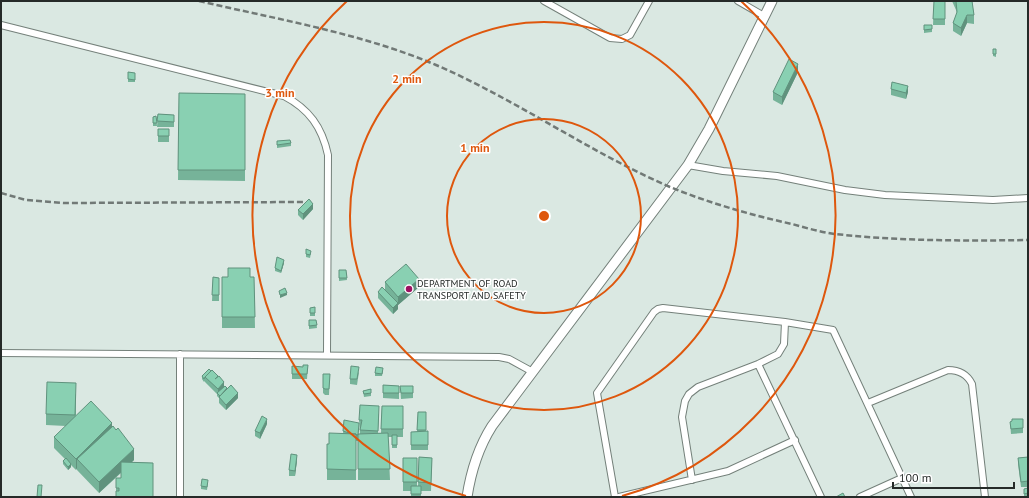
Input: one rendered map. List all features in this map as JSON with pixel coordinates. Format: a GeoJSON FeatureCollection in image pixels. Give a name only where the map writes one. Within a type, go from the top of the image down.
{"type":"FeatureCollection","features":[{"type":"Feature","properties":{"kind":"street"},"geometry":{"type":"LineString","coordinates":[[544,1],[610,38],[618,40],[630,35],[649,1]]}},
{"type":"Feature","properties":{"kind":"street"},"geometry":{"type":"LineString","coordinates":[[738,1],[764,16]]}},
{"type":"Feature","properties":{"kind":"street"},"geometry":{"type":"LineString","coordinates":[[467,497],[473,466],[483,440],[531,371],[688,165],[706,135],[772,1]]}},
{"type":"Feature","properties":{"kind":"street"},"geometry":{"type":"LineString","coordinates":[[1,25],[284,96],[302,107],[309,114],[317,124],[324,139],[328,154],[327,355]]}},
{"type":"Feature","properties":{"kind":"street"},"geometry":{"type":"LineString","coordinates":[[688,165],[723,172],[777,176],[845,190],[885,195],[993,200],[1028,198]]}},
{"type":"Feature","properties":{"kind":"street"},"geometry":{"type":"LineString","coordinates":[[615,497],[597,393],[656,310],[663,308],[828,328],[834,332],[911,497]]}},
{"type":"Feature","properties":{"kind":"street"},"geometry":{"type":"LineString","coordinates":[[692,480],[682,417],[683,408],[689,394],[698,386],[774,357],[781,351],[784,344],[785,322]]}},
{"type":"Feature","properties":{"kind":"street"},"geometry":{"type":"LineString","coordinates":[[1,353],[499,357],[509,359],[531,371]]}},
{"type":"Feature","properties":{"kind":"street"},"geometry":{"type":"LineString","coordinates":[[180,354],[180,497]]}},
{"type":"Feature","properties":{"kind":"street"},"geometry":{"type":"LineString","coordinates":[[758,364],[821,497]]}},
{"type":"Feature","properties":{"kind":"street"},"geometry":{"type":"LineString","coordinates":[[868,403],[948,370],[955,370],[963,374],[972,384],[985,497]]}},
{"type":"Feature","properties":{"kind":"street"},"geometry":{"type":"LineString","coordinates":[[619,497],[728,471],[795,440]]}},
{"type":"Feature","properties":{"kind":"street"},"geometry":{"type":"LineString","coordinates":[[860,497],[902,478]]}},
{"type":"Feature","properties":{"kind":"building"},"geometry":{"type":"Polygon","coordinates":[[[934,1],[945,1],[945,19],[933,19],[934,1]]]}},
{"type":"Feature","properties":{"kind":"building"},"geometry":{"type":"Polygon","coordinates":[[[956,1],[972,1],[974,15],[967,15],[961,28],[953,23],[957,12],[956,1]]]}},
{"type":"Feature","properties":{"kind":"building"},"geometry":{"type":"Polygon","coordinates":[[[924,25],[932,25],[932,29],[924,30],[924,25]]]}},
{"type":"Feature","properties":{"kind":"building"},"geometry":{"type":"Polygon","coordinates":[[[993,49],[996,49],[996,54],[993,54],[993,49]]]}},
{"type":"Feature","properties":{"kind":"building"},"geometry":{"type":"Polygon","coordinates":[[[789,59],[798,64],[782,97],[773,92],[789,59]]]}},
{"type":"Feature","properties":{"kind":"building"},"geometry":{"type":"Polygon","coordinates":[[[128,72],[135,73],[135,80],[128,79],[128,72]]]}},
{"type":"Feature","properties":{"kind":"building"},"geometry":{"type":"Polygon","coordinates":[[[892,82],[908,86],[906,93],[891,89],[892,82]]]}},
{"type":"Feature","properties":{"kind":"building"},"geometry":{"type":"Polygon","coordinates":[[[179,93],[245,94],[245,170],[178,170],[179,93]]]}},
{"type":"Feature","properties":{"kind":"building"},"geometry":{"type":"Polygon","coordinates":[[[158,114],[174,115],[174,122],[157,121],[158,114]]]}},
{"type":"Feature","properties":{"kind":"building"},"geometry":{"type":"Polygon","coordinates":[[[156,116],[157,123],[153,123],[153,117],[156,116]]]}},
{"type":"Feature","properties":{"kind":"building"},"geometry":{"type":"Polygon","coordinates":[[[158,129],[169,129],[169,136],[158,136],[158,129]]]}},
{"type":"Feature","properties":{"kind":"building"},"geometry":{"type":"Polygon","coordinates":[[[290,140],[291,143],[277,145],[277,141],[290,140]]]}},
{"type":"Feature","properties":{"kind":"building"},"geometry":{"type":"Polygon","coordinates":[[[309,199],[313,204],[303,214],[298,210],[309,199]]]}},
{"type":"Feature","properties":{"kind":"building"},"geometry":{"type":"Polygon","coordinates":[[[306,249],[311,251],[310,255],[306,254],[306,249]]]}},
{"type":"Feature","properties":{"kind":"building"},"geometry":{"type":"Polygon","coordinates":[[[277,257],[284,260],[281,271],[275,268],[277,257]]]}},
{"type":"Feature","properties":{"kind":"building"},"geometry":{"type":"Polygon","coordinates":[[[406,264],[419,279],[398,297],[385,282],[406,264]]]}},
{"type":"Feature","properties":{"kind":"building"},"geometry":{"type":"Polygon","coordinates":[[[228,268],[250,268],[250,277],[254,277],[255,317],[222,317],[222,277],[228,277],[228,268]]]}},
{"type":"Feature","properties":{"kind":"building"},"geometry":{"type":"Polygon","coordinates":[[[339,270],[346,270],[347,278],[339,278],[339,270]]]}},
{"type":"Feature","properties":{"kind":"building"},"geometry":{"type":"Polygon","coordinates":[[[213,277],[219,278],[219,295],[212,295],[213,277]]]}},
{"type":"Feature","properties":{"kind":"building"},"geometry":{"type":"Polygon","coordinates":[[[382,287],[398,303],[393,308],[378,292],[382,287]]]}},
{"type":"Feature","properties":{"kind":"building"},"geometry":{"type":"Polygon","coordinates":[[[285,288],[287,293],[280,295],[279,291],[285,288]]]}},
{"type":"Feature","properties":{"kind":"building"},"geometry":{"type":"Polygon","coordinates":[[[315,307],[315,313],[310,313],[310,308],[315,307]]]}},
{"type":"Feature","properties":{"kind":"building"},"geometry":{"type":"Polygon","coordinates":[[[309,320],[316,320],[317,325],[309,326],[309,320]]]}},
{"type":"Feature","properties":{"kind":"building"},"geometry":{"type":"Polygon","coordinates":[[[303,365],[308,365],[307,374],[292,374],[292,366],[303,367],[303,365]]]}},
{"type":"Feature","properties":{"kind":"building"},"geometry":{"type":"Polygon","coordinates":[[[351,366],[359,367],[357,379],[350,379],[351,366]]]}},
{"type":"Feature","properties":{"kind":"building"},"geometry":{"type":"Polygon","coordinates":[[[376,367],[383,368],[382,374],[375,373],[376,367]]]}},
{"type":"Feature","properties":{"kind":"building"},"geometry":{"type":"Polygon","coordinates":[[[209,369],[211,371],[204,379],[202,376],[209,369]]]}},
{"type":"Feature","properties":{"kind":"building"},"geometry":{"type":"Polygon","coordinates":[[[212,370],[218,376],[215,379],[219,376],[224,382],[218,389],[205,377],[212,370]]]}},
{"type":"Feature","properties":{"kind":"building"},"geometry":{"type":"Polygon","coordinates":[[[323,374],[330,374],[329,389],[323,388],[323,374]]]}},
{"type":"Feature","properties":{"kind":"building"},"geometry":{"type":"Polygon","coordinates":[[[47,382],[76,383],[75,415],[46,414],[47,382]]]}},
{"type":"Feature","properties":{"kind":"building"},"geometry":{"type":"Polygon","coordinates":[[[231,385],[238,393],[226,405],[219,397],[231,385]]]}},
{"type":"Feature","properties":{"kind":"building"},"geometry":{"type":"Polygon","coordinates":[[[383,385],[399,386],[399,393],[383,393],[383,385]]]}},
{"type":"Feature","properties":{"kind":"building"},"geometry":{"type":"Polygon","coordinates":[[[225,386],[227,388],[220,396],[217,393],[225,386]]]}},
{"type":"Feature","properties":{"kind":"building"},"geometry":{"type":"Polygon","coordinates":[[[400,386],[413,386],[413,393],[401,393],[400,386]]]}},
{"type":"Feature","properties":{"kind":"building"},"geometry":{"type":"Polygon","coordinates":[[[371,389],[371,393],[364,394],[363,391],[371,389]]]}},
{"type":"Feature","properties":{"kind":"building"},"geometry":{"type":"Polygon","coordinates":[[[91,401],[112,423],[76,459],[54,437],[91,401]]]}},
{"type":"Feature","properties":{"kind":"building"},"geometry":{"type":"Polygon","coordinates":[[[360,405],[379,406],[378,431],[360,430],[362,420],[359,420],[360,405]]]}},
{"type":"Feature","properties":{"kind":"building"},"geometry":{"type":"Polygon","coordinates":[[[382,406],[403,406],[403,429],[381,429],[382,406]]]}},
{"type":"Feature","properties":{"kind":"building"},"geometry":{"type":"Polygon","coordinates":[[[418,412],[426,412],[426,430],[417,430],[418,412]]]}},
{"type":"Feature","properties":{"kind":"building"},"geometry":{"type":"Polygon","coordinates":[[[262,416],[267,419],[260,433],[255,431],[262,416]]]}},
{"type":"Feature","properties":{"kind":"building"},"geometry":{"type":"Polygon","coordinates":[[[1012,419],[1023,419],[1023,428],[1011,429],[1010,422],[1012,419]]]}},
{"type":"Feature","properties":{"kind":"building"},"geometry":{"type":"Polygon","coordinates":[[[344,420],[359,423],[358,435],[343,431],[344,420]]]}},
{"type":"Feature","properties":{"kind":"building"},"geometry":{"type":"Polygon","coordinates":[[[113,426],[116,430],[118,428],[134,449],[99,482],[77,459],[113,426]]]}},
{"type":"Feature","properties":{"kind":"building"},"geometry":{"type":"Polygon","coordinates":[[[428,431],[428,445],[411,445],[411,432],[428,431]]]}},
{"type":"Feature","properties":{"kind":"building"},"geometry":{"type":"Polygon","coordinates":[[[329,433],[356,434],[356,470],[327,469],[327,444],[329,444],[329,433]]]}},
{"type":"Feature","properties":{"kind":"building"},"geometry":{"type":"Polygon","coordinates":[[[388,433],[390,469],[358,469],[358,434],[388,433]]]}},
{"type":"Feature","properties":{"kind":"building"},"geometry":{"type":"Polygon","coordinates":[[[392,435],[397,435],[397,445],[392,445],[392,435]]]}},
{"type":"Feature","properties":{"kind":"building"},"geometry":{"type":"Polygon","coordinates":[[[291,454],[297,455],[295,471],[289,470],[291,454]]]}},
{"type":"Feature","properties":{"kind":"building"},"geometry":{"type":"Polygon","coordinates":[[[419,457],[432,458],[431,483],[418,482],[419,457]]]}},
{"type":"Feature","properties":{"kind":"building"},"geometry":{"type":"Polygon","coordinates":[[[1028,457],[1028,481],[1021,482],[1018,458],[1028,457]]]}},
{"type":"Feature","properties":{"kind":"building"},"geometry":{"type":"Polygon","coordinates":[[[66,458],[71,464],[68,467],[63,461],[66,458]]]}},
{"type":"Feature","properties":{"kind":"building"},"geometry":{"type":"Polygon","coordinates":[[[403,458],[417,458],[417,482],[403,482],[403,458]]]}},
{"type":"Feature","properties":{"kind":"building"},"geometry":{"type":"Polygon","coordinates":[[[121,462],[153,463],[153,497],[116,497],[116,491],[119,491],[119,488],[116,488],[116,478],[121,478],[121,462]]]}},
{"type":"Feature","properties":{"kind":"building"},"geometry":{"type":"Polygon","coordinates":[[[202,479],[208,480],[207,487],[201,486],[202,479]]]}},
{"type":"Feature","properties":{"kind":"building"},"geometry":{"type":"Polygon","coordinates":[[[38,485],[42,485],[41,497],[37,497],[38,485]]]}},
{"type":"Feature","properties":{"kind":"building"},"geometry":{"type":"Polygon","coordinates":[[[411,486],[421,486],[421,494],[411,494],[411,486]]]}},
{"type":"Feature","properties":{"kind":"building"},"geometry":{"type":"Polygon","coordinates":[[[1028,488],[1028,493],[1024,494],[1024,489],[1028,488]]]}},
{"type":"Feature","properties":{"kind":"building"},"geometry":{"type":"Polygon","coordinates":[[[843,493],[845,497],[836,497],[843,493]]]}},
{"type":"Feature","properties":{"kind":"railway"},"geometry":{"type":"LineString","coordinates":[[199,1],[319,28],[379,44],[408,54],[466,79],[611,158],[670,187],[761,217],[835,234],[932,240],[1028,240]]}},
{"type":"Feature","properties":{"kind":"railway"},"geometry":{"type":"LineString","coordinates":[[1,193],[26,200],[64,203],[304,202]]}},
{"type":"Feature","properties":{"kind":"place","name":"DEPARTMENT OF ROAD TRANSPORT AND SAFETY"},"geometry":{"type":"Point","coordinates":[409,289]}}]}
